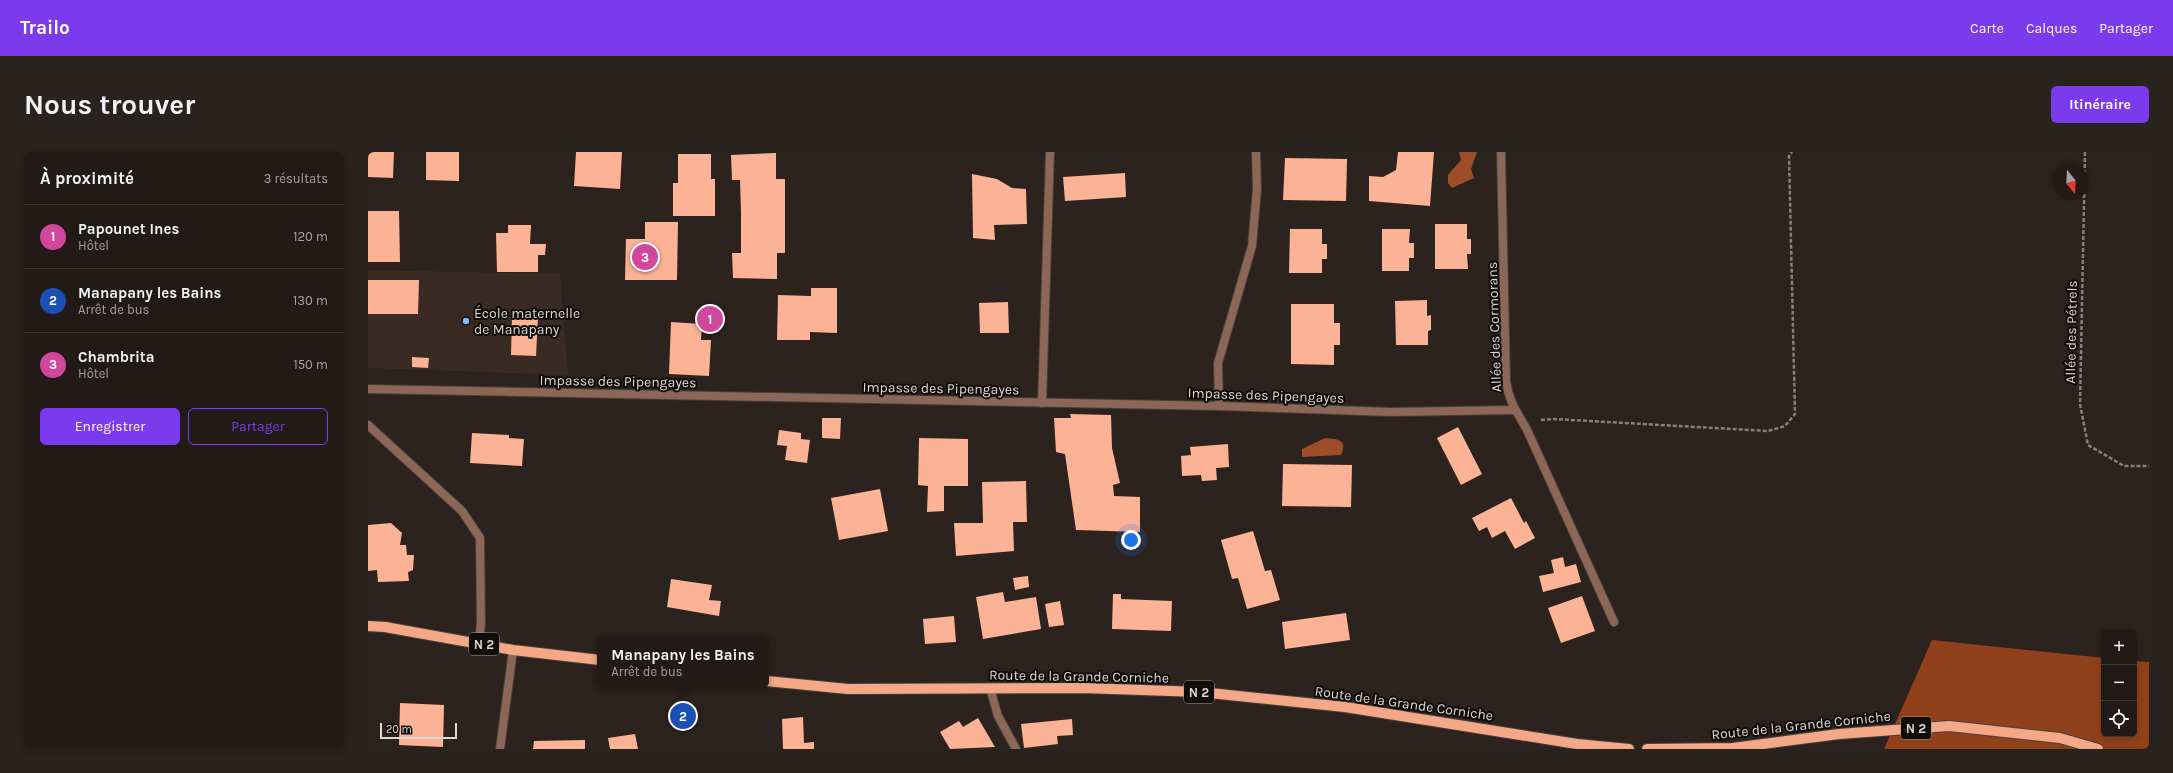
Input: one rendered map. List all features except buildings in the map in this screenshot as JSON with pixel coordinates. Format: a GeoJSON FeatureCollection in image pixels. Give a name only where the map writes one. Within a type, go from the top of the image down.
{"type":"FeatureCollection","features":[{"type":"Feature","properties":{"kind":"main road","name":"N 2"},"geometry":{"type":"LineString","coordinates":[[368,626],[479,643],[513,650],[597,660]]}},
{"type":"Feature","properties":{"kind":"main road","name":"Route de la Grande Corniche"},"geometry":{"type":"LineString","coordinates":[[769,681],[848,689],[990,688],[1200,692],[1345,707],[1577,744],[1629,749]]}},
{"type":"Feature","properties":{"kind":"main road","name":"Route de la Grande Corniche"},"geometry":{"type":"LineString","coordinates":[[1647,749],[1733,748],[1839,734],[1949,726],[2060,738],[2098,749]]}},
{"type":"Feature","properties":{"kind":"street"},"geometry":{"type":"LineString","coordinates":[[1042,403],[1050,152]]}},
{"type":"Feature","properties":{"kind":"street"},"geometry":{"type":"LineString","coordinates":[[1219,406],[1218,364],[1252,246],[1257,197],[1256,152]]}},
{"type":"Feature","properties":{"kind":"street","name":"Allée des Cormorans"},"geometry":{"type":"LineString","coordinates":[[1502,152],[1506,381],[1508,395],[1514,410],[1522,421],[1614,622]]}},
{"type":"Feature","properties":{"kind":"street","name":"Impasse des Pipengayes"},"geometry":{"type":"LineString","coordinates":[[368,389],[1219,406],[1391,412],[1514,410]]}},
{"type":"Feature","properties":{"kind":"street"},"geometry":{"type":"LineString","coordinates":[[368,425],[462,510],[480,538],[481,622],[479,643]]}},
{"type":"Feature","properties":{"kind":"street"},"geometry":{"type":"LineString","coordinates":[[500,749],[513,650]]}},
{"type":"Feature","properties":{"kind":"street"},"geometry":{"type":"LineString","coordinates":[[990,688],[998,716],[1016,749]]}},
{"type":"Feature","properties":{"kind":"path"},"geometry":{"type":"LineString","coordinates":[[1522,421],[1554,419],[1768,431],[1785,426],[1796,414],[1789,164],[1789,156],[1792,152]]}},
{"type":"Feature","properties":{"kind":"path","name":"Allée des Pétrels"},"geometry":{"type":"LineString","coordinates":[[2086,152],[2081,411],[2088,446],[2124,466],[2149,466]]}},
{"type":"Feature","properties":{"kind":"shaded area"},"geometry":{"type":"Polygon","coordinates":[[[1459,152],[1477,152],[1471,169],[1474,178],[1452,188],[1448,183],[1448,175],[1461,160],[1459,152]]]}},
{"type":"Feature","properties":{"kind":"shaded area","name":"École maternelle de Manapany"},"geometry":{"type":"Polygon","coordinates":[[[368,270],[560,274],[568,375],[368,368],[368,270]]]}},
{"type":"Feature","properties":{"kind":"shaded area"},"geometry":{"type":"Polygon","coordinates":[[[1325,438],[1338,440],[1342,443],[1343,450],[1341,455],[1302,457],[1302,449],[1325,438]]]}},
{"type":"Feature","properties":{"kind":"shaded area"},"geometry":{"type":"Polygon","coordinates":[[[1932,640],[2101,658],[2101,737],[2137,737],[2137,661],[2149,662],[2149,749],[1884,749],[1932,640]]]}},
{"type":"Feature","properties":{"kind":"place","name":"Chambrita"},"geometry":{"type":"Point","coordinates":[645,257]}},
{"type":"Feature","properties":{"kind":"place","name":"Papounet Ines"},"geometry":{"type":"Point","coordinates":[710,319]}},
{"type":"Feature","properties":{"kind":"place","name":"École maternelle de Manapany"},"geometry":{"type":"Point","coordinates":[466,321]}},
{"type":"Feature","properties":{"kind":"place","name":"Manapany les Bains"},"geometry":{"type":"Point","coordinates":[683,716]}}]}
